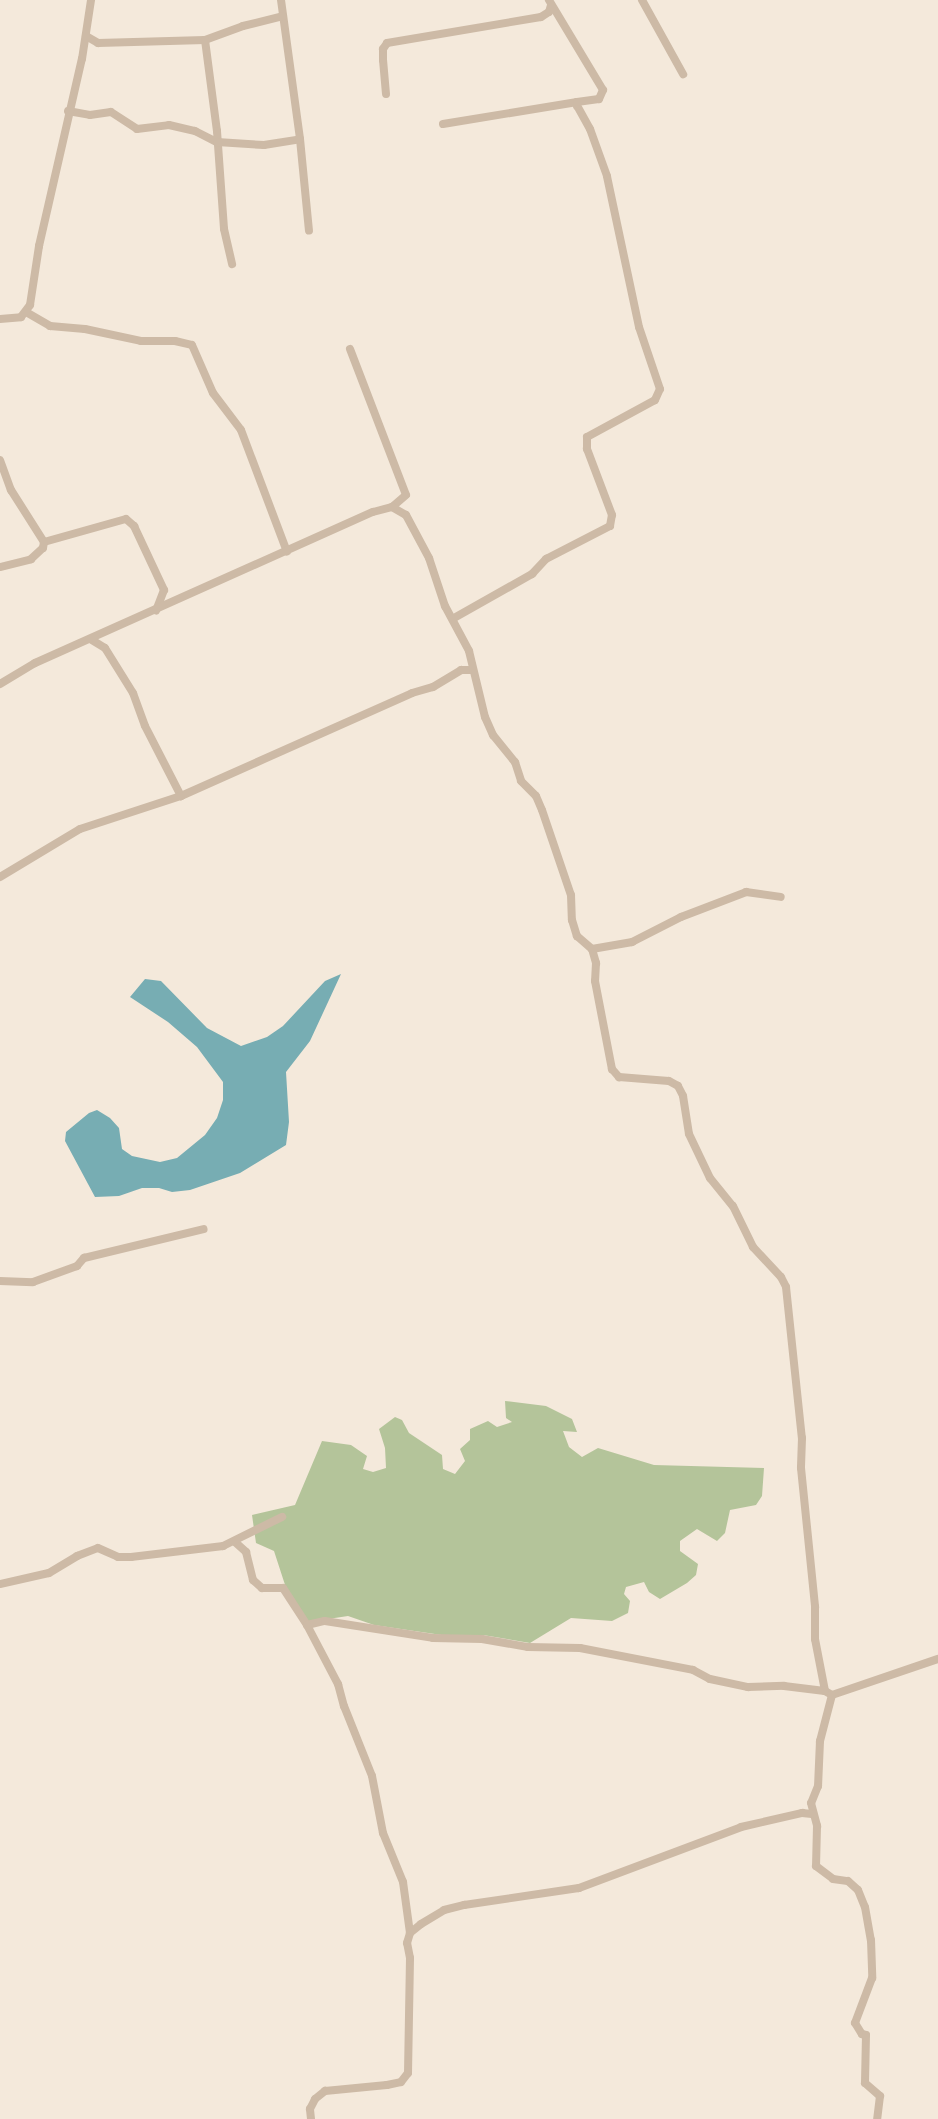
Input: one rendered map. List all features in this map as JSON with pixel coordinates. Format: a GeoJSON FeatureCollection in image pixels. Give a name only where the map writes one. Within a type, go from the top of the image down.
{"type":"FeatureCollection","features":[{"type":"Feature","properties":{"kind":"street"},"geometry":{"type":"LineString","coordinates":[[0,319],[20,317],[26,312],[33,292],[39,246],[86,36],[91,0]]}},
{"type":"Feature","properties":{"kind":"street"},"geometry":{"type":"LineString","coordinates":[[281,0],[300,139],[309,231]]}},
{"type":"Feature","properties":{"kind":"street"},"geometry":{"type":"LineString","coordinates":[[642,0],[683,74]]}},
{"type":"Feature","properties":{"kind":"street"},"geometry":{"type":"LineString","coordinates":[[386,94],[383,49],[387,44],[541,17],[550,12],[550,2]]}},
{"type":"Feature","properties":{"kind":"street"},"geometry":{"type":"LineString","coordinates":[[443,124],[599,99],[603,90],[550,2]]}},
{"type":"Feature","properties":{"kind":"street"},"geometry":{"type":"LineString","coordinates":[[86,36],[98,43],[205,40],[243,26],[283,16]]}},
{"type":"Feature","properties":{"kind":"street"},"geometry":{"type":"LineString","coordinates":[[205,40],[224,229],[232,264]]}},
{"type":"Feature","properties":{"kind":"street"},"geometry":{"type":"LineString","coordinates":[[454,618],[532,574],[546,559],[610,526],[612,515],[587,449],[587,437],[655,400],[660,389],[639,327],[607,176],[577,102]]}},
{"type":"Feature","properties":{"kind":"street"},"geometry":{"type":"LineString","coordinates":[[68,111],[90,116],[111,112],[136,129],[169,125],[195,131],[216,142],[264,145],[300,139]]}},
{"type":"Feature","properties":{"kind":"street"},"geometry":{"type":"LineString","coordinates":[[26,312],[50,326],[85,329],[141,341],[175,341],[192,345],[213,393],[241,430],[288,552]]}},
{"type":"Feature","properties":{"kind":"street"},"geometry":{"type":"LineString","coordinates":[[0,684],[35,663],[92,640],[373,512],[392,507],[406,495],[350,349]]}},
{"type":"Feature","properties":{"kind":"street"},"geometry":{"type":"LineString","coordinates":[[1,465],[14,496],[44,542]]}},
{"type":"Feature","properties":{"kind":"street"},"geometry":{"type":"LineString","coordinates":[[392,507],[406,515],[414,526],[445,606],[454,618],[469,651],[472,670],[493,735],[515,762],[521,780],[536,796],[542,810],[571,895],[575,928],[578,936],[592,949],[612,1069],[620,1077],[669,1082],[678,1086],[683,1096],[689,1134],[710,1178],[733,1206],[753,1247],[781,1277],[786,1287],[800,1414],[815,1639],[829,1693],[820,1741],[818,1786],[811,1803],[817,1826],[816,1866],[822,1872],[848,1881],[858,1890],[865,1906],[872,1940],[872,1978],[855,2023],[862,2034],[866,2035],[865,2083],[880,2096],[877,2119]]}},
{"type":"Feature","properties":{"kind":"street"},"geometry":{"type":"LineString","coordinates":[[0,567],[38,554],[44,542],[126,519],[141,538],[164,590],[156,611]]}},
{"type":"Feature","properties":{"kind":"street"},"geometry":{"type":"LineString","coordinates":[[92,640],[105,648],[127,682],[181,796]]}},
{"type":"Feature","properties":{"kind":"street"},"geometry":{"type":"LineString","coordinates":[[0,877],[80,829],[181,796],[412,693],[433,687],[461,670],[472,670]]}},
{"type":"Feature","properties":{"kind":"street"},"geometry":{"type":"LineString","coordinates":[[592,949],[632,942],[698,910],[746,892],[781,897]]}},
{"type":"Feature","properties":{"kind":"street"},"geometry":{"type":"LineString","coordinates":[[0,1281],[33,1282],[67,1271],[93,1255],[204,1229]]}},
{"type":"Feature","properties":{"kind":"street"},"geometry":{"type":"LineString","coordinates":[[0,1584],[49,1573],[90,1549],[98,1548],[117,1557],[131,1558],[235,1542],[282,1517]]}},
{"type":"Feature","properties":{"kind":"street"},"geometry":{"type":"LineString","coordinates":[[235,1542],[246,1552],[253,1580],[262,1588],[284,1588],[338,1684],[372,1776],[383,1833],[403,1882],[410,1933],[407,1943],[410,1958],[408,2073],[401,2082],[325,2091],[315,2099],[310,2109],[311,2119]]}},
{"type":"Feature","properties":{"kind":"street"},"geometry":{"type":"LineString","coordinates":[[307,1625],[325,1621],[433,1638],[482,1639],[528,1647],[580,1648],[693,1670],[710,1679],[748,1686],[784,1686],[829,1693],[938,1658]]}},
{"type":"Feature","properties":{"kind":"street"},"geometry":{"type":"LineString","coordinates":[[410,1933],[443,1910],[539,1892],[571,1890],[741,1827],[802,1812],[812,1814]]}},
{"type":"Feature","properties":{"kind":"green space"},"geometry":{"type":"Polygon","coordinates":[[[505,1401],[546,1406],[572,1419],[577,1432],[563,1431],[569,1447],[582,1457],[598,1448],[654,1465],[764,1468],[762,1496],[756,1505],[730,1510],[725,1533],[717,1541],[697,1529],[680,1541],[680,1551],[698,1564],[696,1575],[687,1583],[660,1599],[649,1592],[644,1582],[626,1587],[624,1594],[630,1601],[628,1613],[612,1621],[571,1618],[530,1643],[483,1635],[455,1637],[374,1625],[348,1616],[308,1622],[287,1591],[274,1551],[256,1543],[252,1515],[295,1505],[322,1441],[351,1445],[367,1456],[363,1469],[373,1472],[386,1468],[385,1448],[379,1429],[395,1417],[402,1420],[409,1433],[442,1455],[443,1469],[455,1474],[465,1461],[460,1449],[470,1440],[470,1429],[488,1421],[497,1427],[512,1422],[506,1418],[505,1401]]]}},
{"type":"Feature","properties":{"kind":"water"},"geometry":{"type":"Polygon","coordinates":[[[341,974],[310,1041],[286,1072],[289,1122],[286,1145],[240,1173],[190,1190],[172,1192],[159,1188],[142,1188],[119,1196],[95,1197],[65,1141],[66,1132],[89,1113],[97,1110],[110,1118],[119,1128],[122,1149],[132,1156],[160,1162],[177,1158],[205,1135],[217,1118],[223,1100],[223,1082],[197,1047],[168,1022],[130,997],[145,979],[161,981],[207,1028],[241,1046],[267,1037],[283,1026],[325,981],[341,974]]]}}]}
